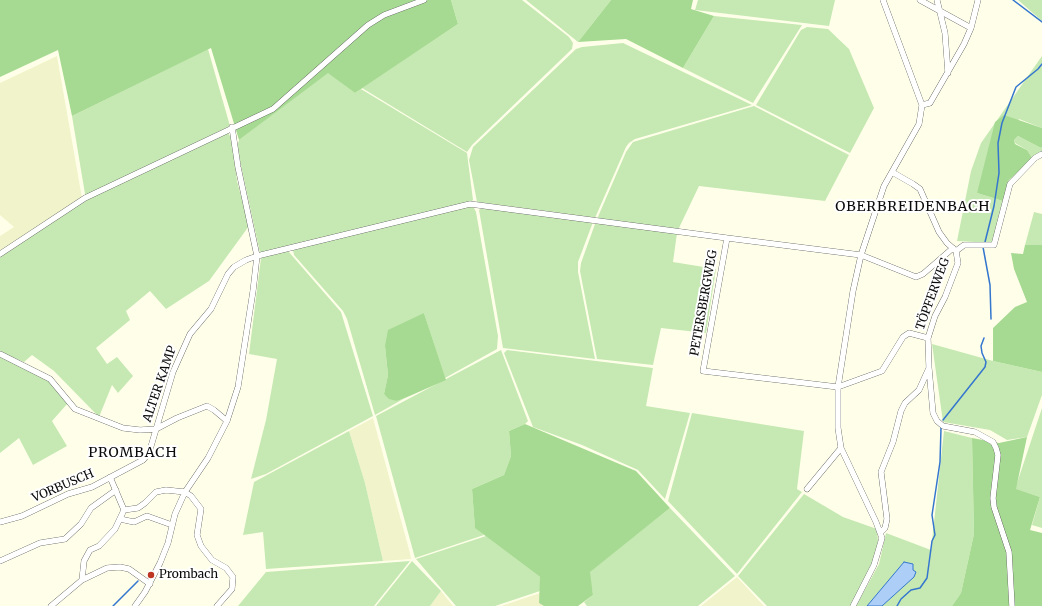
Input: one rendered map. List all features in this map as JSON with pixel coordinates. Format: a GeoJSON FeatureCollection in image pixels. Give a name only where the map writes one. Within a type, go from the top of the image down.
{"type":"FeatureCollection","features":[{"type":"Feature","properties":{"kind":"street"},"geometry":{"type":"LineString","coordinates":[[0,254],[85,198],[232,127],[273,109],[377,18],[424,0]]}},
{"type":"Feature","properties":{"kind":"street"},"geometry":{"type":"LineString","coordinates":[[881,532],[841,448],[838,428],[838,387],[853,291],[861,255],[879,197],[919,124],[922,105],[883,0]]}},
{"type":"Feature","properties":{"kind":"street"},"geometry":{"type":"LineString","coordinates":[[920,0],[971,28]]}},
{"type":"Feature","properties":{"kind":"street"},"geometry":{"type":"LineString","coordinates":[[937,0],[945,33],[948,74]]}},
{"type":"Feature","properties":{"kind":"street"},"geometry":{"type":"LineString","coordinates":[[922,105],[930,103],[948,74],[971,28],[978,0]]}},
{"type":"Feature","properties":{"kind":"street"},"geometry":{"type":"LineString","coordinates":[[135,606],[140,603],[150,584],[168,543],[172,525],[185,492],[208,458],[226,422],[238,387],[254,291],[257,256],[238,167],[232,127]]}},
{"type":"Feature","properties":{"kind":"street"},"geometry":{"type":"LineString","coordinates":[[954,249],[964,245],[994,245],[1010,184],[1035,158],[1042,154]]}},
{"type":"Feature","properties":{"kind":"street","name":"TÖPFERWEG"},"geometry":{"type":"LineString","coordinates":[[853,606],[874,565],[882,538],[881,532],[885,528],[887,519],[881,472],[893,442],[900,411],[905,403],[919,390],[929,368],[928,338],[935,316],[946,297],[958,263],[954,249],[939,232],[920,189],[892,172]]}},
{"type":"Feature","properties":{"kind":"street","name":"ALTER KAMP"},"geometry":{"type":"LineString","coordinates":[[110,477],[143,460],[149,453],[173,372],[190,334],[211,309],[228,274],[234,266],[257,256],[470,204],[727,238]]}},
{"type":"Feature","properties":{"kind":"street","name":"PETERSBERGWEG"},"geometry":{"type":"LineString","coordinates":[[838,387],[703,371],[727,238],[861,255],[916,278],[954,249]]}},
{"type":"Feature","properties":{"kind":"street"},"geometry":{"type":"LineString","coordinates":[[838,387],[882,371],[903,337],[908,333],[928,338]]}},
{"type":"Feature","properties":{"kind":"street"},"geometry":{"type":"LineString","coordinates":[[0,354],[50,379],[75,409],[123,428],[140,430],[156,429],[202,407],[208,406],[226,422]]}},
{"type":"Feature","properties":{"kind":"street"},"geometry":{"type":"LineString","coordinates":[[929,368],[933,413],[937,421],[943,426],[975,432],[993,442],[996,448],[998,455],[993,498],[994,507],[1009,552],[1012,606]]}},
{"type":"Feature","properties":{"kind":"street"},"geometry":{"type":"LineString","coordinates":[[807,489],[841,448]]}},
{"type":"Feature","properties":{"kind":"street"},"geometry":{"type":"LineString","coordinates":[[82,580],[84,561],[90,550],[99,546],[115,529],[124,510],[110,477]]}},
{"type":"Feature","properties":{"kind":"street","name":"VORBUSCH"},"geometry":{"type":"LineString","coordinates":[[0,522],[22,516],[68,494],[92,487],[110,477]]}},
{"type":"Feature","properties":{"kind":"street"},"geometry":{"type":"LineString","coordinates":[[0,561],[40,543],[65,539],[81,524],[91,508],[116,490]]}},
{"type":"Feature","properties":{"kind":"street"},"geometry":{"type":"LineString","coordinates":[[124,510],[138,508],[145,504],[156,492],[166,490],[185,492],[191,496],[201,509],[197,535],[201,546],[212,560],[226,568],[233,577],[232,589],[217,606]]}},
{"type":"Feature","properties":{"kind":"street"},"geometry":{"type":"LineString","coordinates":[[120,519],[134,522],[147,516],[172,525]]}},
{"type":"Feature","properties":{"kind":"street"},"geometry":{"type":"LineString","coordinates":[[51,606],[82,580],[107,568],[120,567],[129,569],[150,584]]}},
{"type":"Feature","properties":{"kind":"green space"},"geometry":{"type":"Polygon","coordinates":[[[0,0],[451,0],[458,24],[355,93],[328,73],[239,140],[211,48],[72,116],[58,50],[0,77],[0,0]]]}},
{"type":"Feature","properties":{"kind":"green space"},"geometry":{"type":"Polygon","coordinates":[[[451,0],[522,0],[569,37],[573,43],[572,49],[472,145],[467,152],[362,88],[458,24],[451,0]]]}},
{"type":"Feature","properties":{"kind":"green space"},"geometry":{"type":"Polygon","coordinates":[[[526,0],[611,0],[578,42],[526,0]]]}},
{"type":"Feature","properties":{"kind":"green space"},"geometry":{"type":"Polygon","coordinates":[[[611,0],[693,0],[691,9],[714,16],[683,68],[626,39],[578,42],[611,0]]]}},
{"type":"Feature","properties":{"kind":"green space"},"geometry":{"type":"Polygon","coordinates":[[[698,0],[835,0],[829,26],[695,10],[698,0]]]}},
{"type":"Feature","properties":{"kind":"green space"},"geometry":{"type":"Polygon","coordinates":[[[1018,0],[1042,0],[1042,21],[1018,0]]]}},
{"type":"Feature","properties":{"kind":"green space"},"geometry":{"type":"Polygon","coordinates":[[[714,16],[802,25],[753,103],[683,68],[714,16]]]}},
{"type":"Feature","properties":{"kind":"green space"},"geometry":{"type":"Polygon","coordinates":[[[807,27],[828,29],[849,49],[874,108],[850,153],[756,105],[801,30],[807,27]]]}},
{"type":"Feature","properties":{"kind":"green space"},"geometry":{"type":"Polygon","coordinates":[[[623,43],[752,105],[635,139],[629,143],[595,218],[477,202],[469,160],[473,147],[576,49],[582,47],[623,43]]]}},
{"type":"Feature","properties":{"kind":"green space"},"geometry":{"type":"Polygon","coordinates":[[[208,49],[230,126],[87,196],[85,194],[72,116],[208,49]]]}},
{"type":"Feature","properties":{"kind":"green space"},"geometry":{"type":"Polygon","coordinates":[[[57,56],[82,198],[0,252],[0,236],[14,227],[0,215],[0,83],[57,56]]]}},
{"type":"Feature","properties":{"kind":"green space"},"geometry":{"type":"Polygon","coordinates":[[[1042,56],[1042,128],[1019,119],[977,193],[1003,201],[992,243],[957,241],[971,171],[981,143],[1042,56]]]}},
{"type":"Feature","properties":{"kind":"green space"},"geometry":{"type":"Polygon","coordinates":[[[328,72],[355,93],[361,89],[467,153],[473,200],[471,202],[260,253],[237,147],[239,140],[328,72]]]}},
{"type":"Feature","properties":{"kind":"green space"},"geometry":{"type":"Polygon","coordinates":[[[754,106],[849,155],[825,201],[699,186],[678,230],[597,219],[626,152],[633,142],[754,106]]]}},
{"type":"Feature","properties":{"kind":"green space"},"geometry":{"type":"Polygon","coordinates":[[[1004,115],[1042,128],[1042,147],[1041,148],[1018,136],[1014,140],[1015,144],[1027,150],[1033,159],[1009,180],[1003,201],[977,193],[995,122],[1004,115]]]}},
{"type":"Feature","properties":{"kind":"green space"},"geometry":{"type":"Polygon","coordinates":[[[228,133],[232,139],[237,181],[249,226],[209,281],[166,309],[150,291],[126,311],[130,320],[96,348],[107,364],[117,357],[133,376],[118,393],[112,385],[99,417],[54,371],[32,355],[24,362],[0,352],[0,256],[90,197],[228,133]]]}},
{"type":"Feature","properties":{"kind":"green space"},"geometry":{"type":"Polygon","coordinates":[[[1018,136],[1041,148],[1042,147],[1042,153],[1033,159],[1027,150],[1015,143],[1014,140],[1018,136]]]}},
{"type":"Feature","properties":{"kind":"green space"},"geometry":{"type":"Polygon","coordinates":[[[468,206],[474,208],[476,212],[498,336],[497,349],[445,378],[424,313],[385,346],[388,375],[384,394],[397,401],[405,398],[375,415],[347,319],[343,311],[294,255],[293,250],[468,206]]]}},
{"type":"Feature","properties":{"kind":"green space"},"geometry":{"type":"Polygon","coordinates":[[[482,208],[593,222],[578,262],[578,272],[595,359],[503,348],[479,210],[482,208]]]}},
{"type":"Feature","properties":{"kind":"green space"},"geometry":{"type":"Polygon","coordinates":[[[1034,212],[1042,214],[1042,245],[1025,245],[1034,212]]]}},
{"type":"Feature","properties":{"kind":"green space"},"geometry":{"type":"Polygon","coordinates":[[[598,223],[677,233],[673,262],[716,269],[706,333],[661,328],[653,365],[597,359],[580,271],[581,263],[595,224],[598,223]]]}},
{"type":"Feature","properties":{"kind":"green space"},"geometry":{"type":"Polygon","coordinates":[[[1025,245],[1042,245],[1042,372],[993,361],[993,328],[1015,307],[1027,302],[1014,269],[1011,253],[1023,254],[1025,245]]]}},
{"type":"Feature","properties":{"kind":"green space"},"geometry":{"type":"Polygon","coordinates":[[[288,251],[341,312],[373,416],[266,474],[251,479],[266,420],[277,359],[249,354],[261,258],[288,251]]]}},
{"type":"Feature","properties":{"kind":"green space"},"geometry":{"type":"Polygon","coordinates":[[[424,313],[446,380],[397,401],[389,399],[384,394],[388,375],[385,346],[388,330],[424,313]]]}},
{"type":"Feature","properties":{"kind":"green space"},"geometry":{"type":"Polygon","coordinates":[[[932,344],[993,361],[1042,372],[1042,395],[1027,437],[1007,440],[990,430],[943,422],[932,344]]]}},
{"type":"Feature","properties":{"kind":"green space"},"geometry":{"type":"Polygon","coordinates":[[[501,350],[528,421],[525,424],[509,431],[511,456],[504,475],[472,489],[475,527],[484,535],[415,558],[376,416],[501,350]]]}},
{"type":"Feature","properties":{"kind":"green space"},"geometry":{"type":"Polygon","coordinates":[[[507,350],[653,368],[646,406],[690,413],[665,499],[638,470],[582,445],[533,427],[504,353],[507,350]]]}},
{"type":"Feature","properties":{"kind":"green space"},"geometry":{"type":"Polygon","coordinates":[[[0,355],[50,381],[68,403],[52,421],[67,446],[33,465],[19,438],[0,453],[0,355]]]}},
{"type":"Feature","properties":{"kind":"green space"},"geometry":{"type":"Polygon","coordinates":[[[1042,408],[1042,528],[1032,525],[1040,497],[1015,489],[1042,408]]]}},
{"type":"Feature","properties":{"kind":"green space"},"geometry":{"type":"Polygon","coordinates":[[[692,413],[804,431],[797,489],[802,492],[737,574],[668,501],[692,413]]]}},
{"type":"Feature","properties":{"kind":"green space"},"geometry":{"type":"Polygon","coordinates":[[[373,418],[411,559],[383,561],[365,483],[349,431],[373,418]]]}},
{"type":"Feature","properties":{"kind":"green space"},"geometry":{"type":"Polygon","coordinates":[[[525,424],[636,471],[670,508],[590,572],[593,595],[578,606],[544,606],[539,603],[540,577],[475,528],[472,489],[504,475],[511,456],[509,431],[525,424]]]}},
{"type":"Feature","properties":{"kind":"green space"},"geometry":{"type":"Polygon","coordinates":[[[349,431],[365,483],[383,561],[266,569],[263,532],[243,535],[254,482],[349,431]]]}},
{"type":"Feature","properties":{"kind":"green space"},"geometry":{"type":"Polygon","coordinates":[[[944,431],[972,438],[974,534],[961,593],[952,606],[856,606],[879,564],[886,533],[931,550],[944,431]]]}},
{"type":"Feature","properties":{"kind":"green space"},"geometry":{"type":"Polygon","coordinates":[[[1027,437],[1016,489],[1040,497],[1030,530],[1042,533],[1042,606],[952,606],[961,593],[974,534],[972,438],[999,443],[1027,437]]]}},
{"type":"Feature","properties":{"kind":"green space"},"geometry":{"type":"Polygon","coordinates":[[[804,494],[843,517],[877,529],[878,541],[874,561],[850,606],[767,606],[738,576],[804,494]]]}},
{"type":"Feature","properties":{"kind":"green space"},"geometry":{"type":"Polygon","coordinates":[[[670,508],[735,576],[698,606],[587,606],[584,602],[593,595],[589,572],[670,508]]]}},
{"type":"Feature","properties":{"kind":"green space"},"geometry":{"type":"Polygon","coordinates":[[[486,536],[540,577],[540,591],[495,606],[456,606],[416,559],[486,536]]]}},
{"type":"Feature","properties":{"kind":"green space"},"geometry":{"type":"Polygon","coordinates":[[[410,561],[374,606],[238,606],[266,572],[410,561]]]}},
{"type":"Feature","properties":{"kind":"green space"},"geometry":{"type":"Polygon","coordinates":[[[412,561],[441,591],[430,606],[376,606],[412,561]]]}},
{"type":"Feature","properties":{"kind":"green space"},"geometry":{"type":"Polygon","coordinates":[[[737,577],[764,606],[701,606],[737,577]]]}},
{"type":"Feature","properties":{"kind":"green space"},"geometry":{"type":"Polygon","coordinates":[[[441,591],[453,606],[430,606],[441,591]]]}},
{"type":"Feature","properties":{"kind":"green space"},"geometry":{"type":"Polygon","coordinates":[[[540,593],[539,603],[544,606],[501,606],[540,593]]]}},
{"type":"Feature","properties":{"kind":"water"},"geometry":{"type":"Polygon","coordinates":[[[904,562],[913,564],[913,570],[916,572],[914,577],[882,606],[867,606],[904,562]]]}},
{"type":"Feature","properties":{"kind":"waterway"},"geometry":{"type":"LineString","coordinates":[[1013,0],[1042,22]]}},
{"type":"Feature","properties":{"kind":"waterway"},"geometry":{"type":"LineString","coordinates":[[985,242],[994,206],[999,173],[998,143],[1002,123],[1016,87],[1042,64]]}},
{"type":"Feature","properties":{"kind":"waterway"},"geometry":{"type":"LineString","coordinates":[[983,247],[990,285],[991,319]]}},
{"type":"Feature","properties":{"kind":"waterway"},"geometry":{"type":"LineString","coordinates":[[943,420],[985,367],[986,362],[981,346],[984,338]]}},
{"type":"Feature","properties":{"kind":"waterway"},"geometry":{"type":"LineString","coordinates":[[897,606],[901,599],[911,590],[920,588],[927,578],[932,541],[935,535],[932,515],[940,462],[941,428]]}},
{"type":"Feature","properties":{"kind":"waterway"},"geometry":{"type":"LineString","coordinates":[[113,606],[138,581]]}},
{"type":"Feature","properties":{"kind":"place","name":"Prombach"},"geometry":{"type":"Point","coordinates":[151,575]}},
{"type":"Feature","properties":{"kind":"district","name":"OBERBREIDENBACH"},"geometry":{"type":"Point","coordinates":[913,207]}},
{"type":"Feature","properties":{"kind":"district","name":"PROMBACH"},"geometry":{"type":"Point","coordinates":[133,453]}}]}
